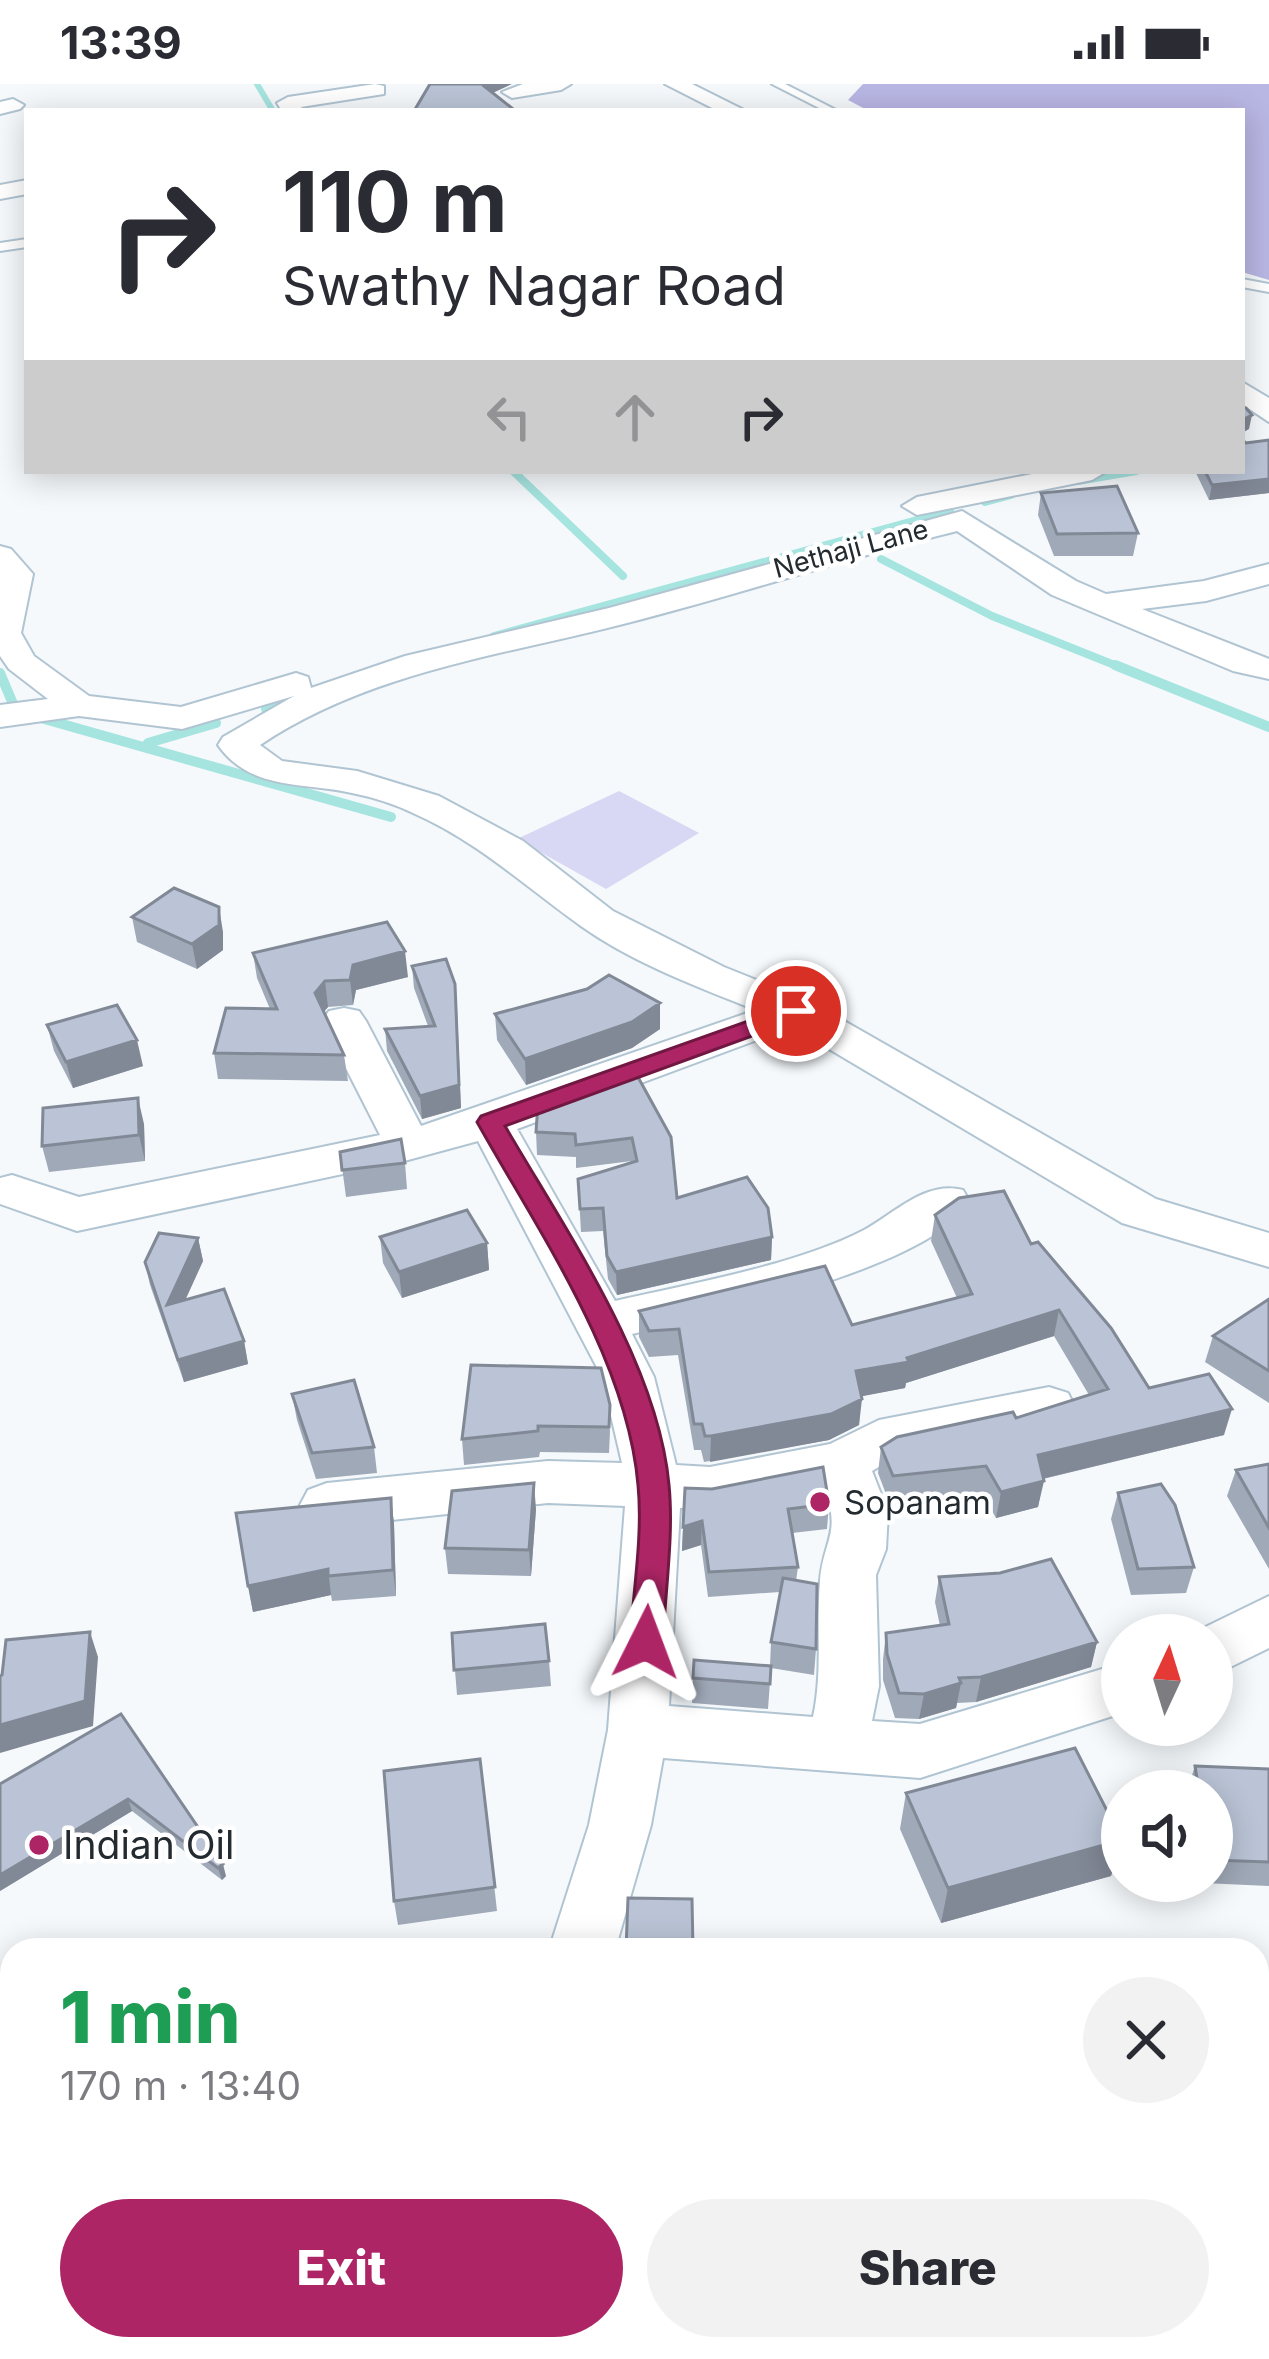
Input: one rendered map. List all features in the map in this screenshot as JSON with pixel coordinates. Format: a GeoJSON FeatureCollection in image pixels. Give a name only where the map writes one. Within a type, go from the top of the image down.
{"type":"FeatureCollection","features":[{"type":"Feature","properties":{"kind":"street"},"geometry":{"type":"LineString","coordinates":[[512,92],[561,84]]}},
{"type":"Feature","properties":{"kind":"street"},"geometry":{"type":"LineString","coordinates":[[675,84],[726,106]]}},
{"type":"Feature","properties":{"kind":"street"},"geometry":{"type":"LineString","coordinates":[[291,108],[288,103],[377,90]]}},
{"type":"Feature","properties":{"kind":"street"},"geometry":{"type":"LineString","coordinates":[[1245,392],[1269,412]]}},
{"type":"Feature","properties":{"kind":"street"},"geometry":{"type":"LineString","coordinates":[[0,716],[79,705],[182,718],[473,630],[951,497],[1076,474]]}},
{"type":"Feature","properties":{"kind":"street","name":"Nethaji Lane"},"geometry":{"type":"LineString","coordinates":[[796,1011],[709,976],[599,920],[509,849],[427,804],[357,782],[271,771],[236,745],[301,703],[449,656],[617,616],[962,520],[1064,588],[1261,662]]}},
{"type":"Feature","properties":{"kind":"street"},"geometry":{"type":"LineString","coordinates":[[0,556],[17,574],[15,602],[4,633],[21,662],[79,705]]}},
{"type":"Feature","properties":{"kind":"street"},"geometry":{"type":"LineString","coordinates":[[1103,604],[1206,591],[1269,574]]}},
{"type":"Feature","properties":{"kind":"street"},"geometry":{"type":"LineString","coordinates":[[13,1191],[77,1214],[408,1145],[490,1122],[796,1011],[1139,1211],[1269,1250]]}},
{"type":"Feature","properties":{"kind":"street"},"geometry":{"type":"LineString","coordinates":[[344,1021],[408,1145]]}},
{"type":"Feature","properties":{"kind":"street"},"geometry":{"type":"LineString","coordinates":[[490,1122],[628,1377],[654,1485],[638,1730],[620,1825],[586,1938]]}},
{"type":"Feature","properties":{"kind":"street"},"geometry":{"type":"LineString","coordinates":[[600,1323],[741,1290],[877,1244],[946,1202]]}},
{"type":"Feature","properties":{"kind":"street"},"geometry":{"type":"LineString","coordinates":[[268,1511],[548,1482],[710,1487],[842,1462],[879,1441],[1049,1407]]}},
{"type":"Feature","properties":{"kind":"street"},"geometry":{"type":"LineString","coordinates":[[837,1745],[849,1686],[848,1575],[858,1550],[861,1512],[842,1462]]}},
{"type":"Feature","properties":{"kind":"street"},"geometry":{"type":"LineString","coordinates":[[1233,1640],[1269,1620]]}},
{"type":"Feature","properties":{"kind":"street"},"geometry":{"type":"LineString","coordinates":[[638,1730],[920,1751],[1101,1695]]}},
{"type":"Feature","properties":{"kind":"lane"},"geometry":{"type":"LineString","coordinates":[[776,84],[826,108]]}},
{"type":"Feature","properties":{"kind":"shaded area"},"geometry":{"type":"Polygon","coordinates":[[[863,84],[1269,84],[1269,280],[1245,273],[1245,108],[863,108],[848,100],[863,84]]]}},
{"type":"Feature","properties":{"kind":"shaded area"},"geometry":{"type":"Polygon","coordinates":[[[619,791],[699,833],[606,889],[517,839],[619,791]]]}},
{"type":"Feature","properties":{"kind":"building"},"geometry":{"type":"Polygon","coordinates":[[[430,84],[487,84],[484,86],[512,108],[416,108],[430,84]]]}},
{"type":"Feature","properties":{"kind":"building"},"geometry":{"type":"Polygon","coordinates":[[[1269,440],[1269,479],[1212,485],[1206,474],[1245,474],[1245,442],[1269,440]]]}},
{"type":"Feature","properties":{"kind":"building"},"geometry":{"type":"Polygon","coordinates":[[[1117,486],[1138,533],[1057,534],[1041,493],[1117,486]]]}},
{"type":"Feature","properties":{"kind":"building"},"geometry":{"type":"Polygon","coordinates":[[[174,888],[219,907],[219,925],[192,944],[132,917],[174,888]]]}},
{"type":"Feature","properties":{"kind":"building"},"geometry":{"type":"Polygon","coordinates":[[[387,922],[405,951],[353,965],[350,980],[325,981],[315,993],[344,1055],[214,1053],[226,1008],[277,1009],[253,953],[387,922]]]}},
{"type":"Feature","properties":{"kind":"building"},"geometry":{"type":"Polygon","coordinates":[[[446,959],[455,984],[459,1085],[420,1096],[385,1029],[435,1026],[412,966],[446,959]]]}},
{"type":"Feature","properties":{"kind":"building"},"geometry":{"type":"Polygon","coordinates":[[[609,975],[660,1003],[632,1022],[525,1059],[495,1014],[587,989],[609,975]]]}},
{"type":"Feature","properties":{"kind":"building"},"geometry":{"type":"Polygon","coordinates":[[[117,1005],[137,1040],[66,1062],[47,1025],[117,1005]]]}},
{"type":"Feature","properties":{"kind":"building"},"geometry":{"type":"Polygon","coordinates":[[[633,1068],[671,1137],[677,1198],[747,1177],[768,1208],[772,1237],[616,1272],[607,1256],[603,1208],[580,1209],[578,1179],[637,1161],[632,1138],[576,1145],[575,1134],[536,1132],[538,1103],[633,1068]]]}},
{"type":"Feature","properties":{"kind":"building"},"geometry":{"type":"Polygon","coordinates":[[[138,1098],[139,1135],[42,1146],[43,1108],[138,1098]]]}},
{"type":"Feature","properties":{"kind":"building"},"geometry":{"type":"Polygon","coordinates":[[[401,1139],[405,1163],[342,1170],[340,1152],[401,1139]]]}},
{"type":"Feature","properties":{"kind":"building"},"geometry":{"type":"Polygon","coordinates":[[[1004,1191],[1031,1244],[1038,1242],[1111,1328],[1149,1388],[1209,1374],[1232,1409],[1038,1455],[1044,1481],[1001,1492],[986,1466],[893,1476],[881,1447],[897,1437],[1013,1412],[1016,1418],[1108,1389],[1059,1310],[907,1358],[909,1362],[856,1371],[862,1399],[831,1414],[711,1436],[705,1436],[702,1424],[694,1424],[679,1329],[649,1331],[639,1311],[825,1266],[852,1325],[972,1294],[935,1215],[959,1198],[1004,1191]]]}},
{"type":"Feature","properties":{"kind":"building"},"geometry":{"type":"Polygon","coordinates":[[[467,1210],[487,1243],[399,1272],[380,1237],[467,1210]]]}},
{"type":"Feature","properties":{"kind":"building"},"geometry":{"type":"Polygon","coordinates":[[[159,1233],[198,1238],[167,1305],[224,1289],[244,1341],[178,1360],[145,1262],[159,1233]]]}},
{"type":"Feature","properties":{"kind":"building"},"geometry":{"type":"Polygon","coordinates":[[[1269,1299],[1269,1371],[1213,1336],[1269,1299]]]}},
{"type":"Feature","properties":{"kind":"building"},"geometry":{"type":"Polygon","coordinates":[[[471,1365],[601,1368],[610,1405],[609,1427],[538,1426],[538,1431],[462,1439],[471,1365]]]}},
{"type":"Feature","properties":{"kind":"building"},"geometry":{"type":"Polygon","coordinates":[[[354,1380],[374,1447],[312,1453],[292,1394],[354,1380]]]}},
{"type":"Feature","properties":{"kind":"building"},"geometry":{"type":"Polygon","coordinates":[[[1269,1464],[1269,1528],[1236,1470],[1269,1464]]]}},
{"type":"Feature","properties":{"kind":"building"},"geometry":{"type":"Polygon","coordinates":[[[823,1467],[829,1504],[788,1509],[798,1567],[709,1572],[702,1521],[683,1527],[685,1488],[712,1489],[823,1467]]]}},
{"type":"Feature","properties":{"kind":"building"},"geometry":{"type":"Polygon","coordinates":[[[534,1483],[529,1550],[445,1548],[452,1491],[534,1483]]]}},
{"type":"Feature","properties":{"kind":"building"},"geometry":{"type":"Polygon","coordinates":[[[1161,1484],[1175,1505],[1194,1567],[1138,1569],[1118,1493],[1161,1484]]]}},
{"type":"Feature","properties":{"kind":"building"},"geometry":{"type":"Polygon","coordinates":[[[391,1498],[393,1570],[328,1576],[328,1569],[248,1586],[236,1513],[391,1498]]]}},
{"type":"Feature","properties":{"kind":"building"},"geometry":{"type":"Polygon","coordinates":[[[1051,1559],[1097,1642],[981,1677],[959,1678],[961,1683],[924,1694],[899,1693],[886,1633],[949,1624],[939,1577],[1000,1573],[1051,1559]]]}},
{"type":"Feature","properties":{"kind":"building"},"geometry":{"type":"Polygon","coordinates":[[[783,1578],[817,1584],[816,1649],[771,1642],[783,1578]]]}},
{"type":"Feature","properties":{"kind":"building"},"geometry":{"type":"Polygon","coordinates":[[[545,1624],[549,1661],[454,1670],[452,1633],[545,1624]]]}},
{"type":"Feature","properties":{"kind":"building"},"geometry":{"type":"Polygon","coordinates":[[[90,1632],[85,1701],[0,1725],[6,1640],[90,1632]]]}},
{"type":"Feature","properties":{"kind":"building"},"geometry":{"type":"Polygon","coordinates":[[[694,1660],[771,1666],[770,1684],[693,1678],[694,1660]]]}},
{"type":"Feature","properties":{"kind":"building"},"geometry":{"type":"Polygon","coordinates":[[[121,1714],[223,1864],[218,1868],[128,1799],[0,1875],[0,1784],[121,1714]]]}},
{"type":"Feature","properties":{"kind":"building"},"geometry":{"type":"Polygon","coordinates":[[[1075,1748],[1101,1799],[1101,1846],[948,1888],[906,1793],[1075,1748]]]}},
{"type":"Feature","properties":{"kind":"building"},"geometry":{"type":"Polygon","coordinates":[[[480,1759],[495,1887],[394,1901],[384,1771],[480,1759]]]}},
{"type":"Feature","properties":{"kind":"building"},"geometry":{"type":"Polygon","coordinates":[[[1195,1766],[1269,1769],[1269,1862],[1233,1861],[1233,1770],[1196,1770],[1195,1766]]]}},
{"type":"Feature","properties":{"kind":"building"},"geometry":{"type":"Polygon","coordinates":[[[628,1898],[692,1899],[693,1938],[626,1938],[628,1898]]]}},
{"type":"Feature","properties":{"kind":"waterway"},"geometry":{"type":"LineString","coordinates":[[257,84],[271,108]]}},
{"type":"Feature","properties":{"kind":"waterway"},"geometry":{"type":"LineString","coordinates":[[516,474],[623,576]]}},
{"type":"Feature","properties":{"kind":"waterway"},"geometry":{"type":"LineString","coordinates":[[1078,481],[1119,474]]}},
{"type":"Feature","properties":{"kind":"waterway"},"geometry":{"type":"LineString","coordinates":[[985,502],[1011,495]]}},
{"type":"Feature","properties":{"kind":"waterway"},"geometry":{"type":"LineString","coordinates":[[494,636],[950,511]]}},
{"type":"Feature","properties":{"kind":"waterway"},"geometry":{"type":"LineString","coordinates":[[881,559],[992,616],[1122,668]]}},
{"type":"Feature","properties":{"kind":"waterway"},"geometry":{"type":"LineString","coordinates":[[1115,665],[1269,727]]}},
{"type":"Feature","properties":{"kind":"waterway"},"geometry":{"type":"LineString","coordinates":[[0,673],[16,711],[391,817]]}},
{"type":"Feature","properties":{"kind":"waterway"},"geometry":{"type":"LineString","coordinates":[[266,709],[291,701]]}},
{"type":"Feature","properties":{"kind":"waterway"},"geometry":{"type":"LineString","coordinates":[[148,743],[216,723]]}},
{"type":"Feature","properties":{"kind":"place","name":"Sopanam"},"geometry":{"type":"Point","coordinates":[820,1502]}},
{"type":"Feature","properties":{"kind":"place","name":"Indian Oil"},"geometry":{"type":"Point","coordinates":[39,1845]}},
{"type":"Feature","properties":{"kind":"route"},"geometry":{"type":"LineString","coordinates":[[646,1642],[654,1485],[628,1377],[578,1276],[490,1122],[796,1011]]}}]}
